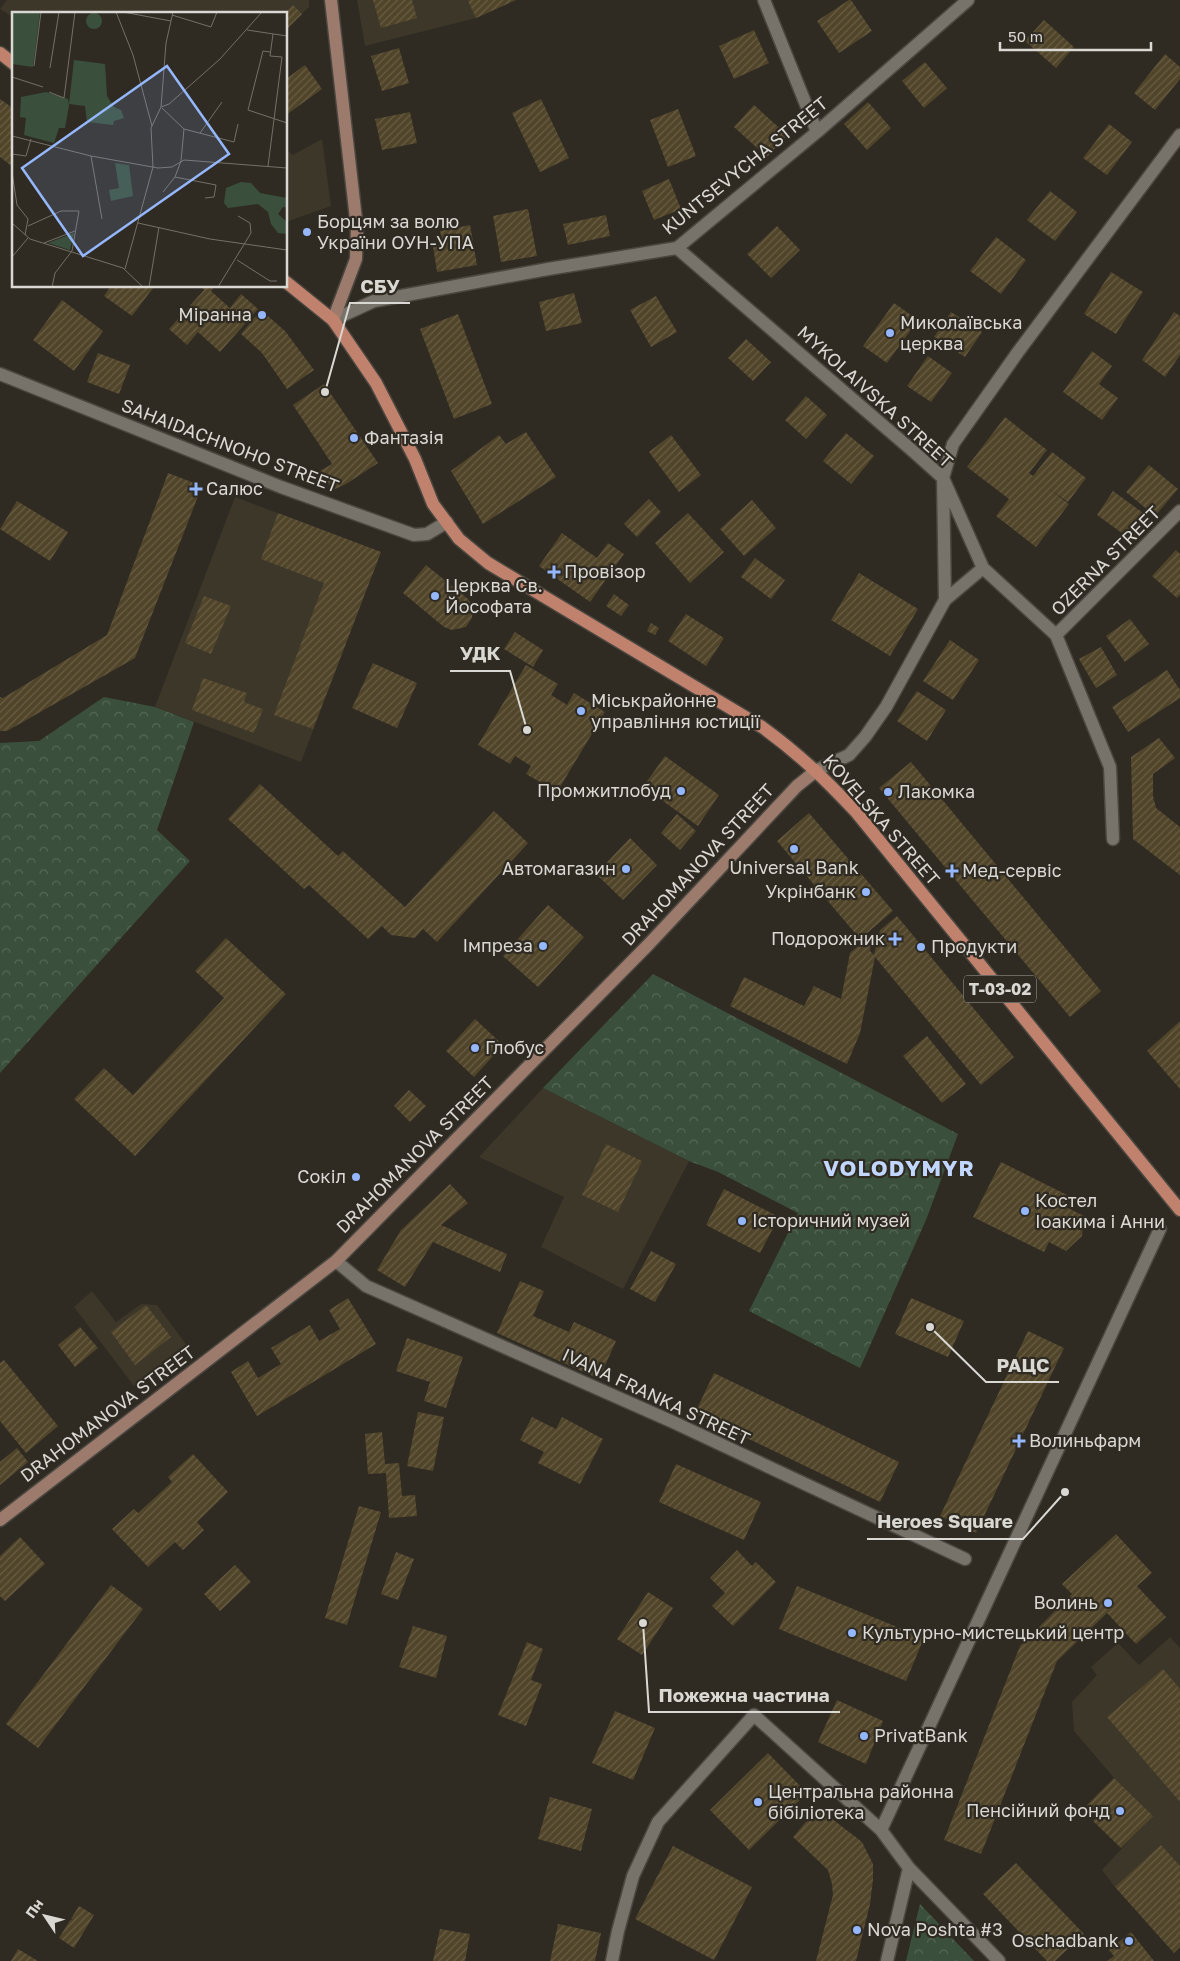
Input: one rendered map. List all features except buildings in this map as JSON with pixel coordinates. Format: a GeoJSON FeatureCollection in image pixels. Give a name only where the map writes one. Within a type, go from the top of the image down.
{"type":"FeatureCollection","features":[{"type":"Feature","properties":{"kind":"main road"},"geometry":{"type":"LineString","coordinates":[[0,53],[12,62]]}},
{"type":"Feature","properties":{"kind":"main road","name":"KOVELSKA STREET"},"geometry":{"type":"LineString","coordinates":[[288,284],[333,320],[376,383],[415,459],[433,504],[459,539],[488,563],[762,726],[792,748],[817,770],[856,812],[1180,1210]]}},
{"type":"Feature","properties":{"kind":"street"},"geometry":{"type":"LineString","coordinates":[[331,0],[358,228],[356,259],[333,320]]}},
{"type":"Feature","properties":{"kind":"street"},"geometry":{"type":"LineString","coordinates":[[764,0],[816,132]]}},
{"type":"Feature","properties":{"kind":"street","name":"KUNTSEVYCHA STREET"},"geometry":{"type":"LineString","coordinates":[[333,320],[374,301],[548,269],[677,248],[816,132],[968,0]]}},
{"type":"Feature","properties":{"kind":"street"},"geometry":{"type":"LineString","coordinates":[[944,600],[943,478],[953,444],[1018,352],[1180,135]]}},
{"type":"Feature","properties":{"kind":"street","name":"MYKOLAIVSKA STREET"},"geometry":{"type":"LineString","coordinates":[[677,248],[943,478],[984,568],[1056,635],[1110,767],[1113,839]]}},
{"type":"Feature","properties":{"kind":"street","name":"SAHAIDACHNOHO STREET"},"geometry":{"type":"LineString","coordinates":[[0,374],[280,486],[414,535],[427,534],[447,522]]}},
{"type":"Feature","properties":{"kind":"street","name":"OZERNA STREET"},"geometry":{"type":"LineString","coordinates":[[1056,635],[1180,511]]}},
{"type":"Feature","properties":{"kind":"street"},"geometry":{"type":"LineString","coordinates":[[817,770],[849,755],[865,737],[886,707],[944,600],[984,568]]}},
{"type":"Feature","properties":{"kind":"street","name":"DRAHOMANOVA STREET"},"geometry":{"type":"LineString","coordinates":[[0,1520],[336,1260],[648,945],[797,786],[817,770]]}},
{"type":"Feature","properties":{"kind":"street"},"geometry":{"type":"LineString","coordinates":[[881,1830],[1160,1229]]}},
{"type":"Feature","properties":{"kind":"street","name":"IVANA FRANKA STREET"},"geometry":{"type":"LineString","coordinates":[[336,1260],[366,1286],[664,1418],[965,1559]]}},
{"type":"Feature","properties":{"kind":"street"},"geometry":{"type":"LineString","coordinates":[[612,1961],[633,1876],[658,1822],[754,1715],[881,1830],[909,1868],[999,1961]]}},
{"type":"Feature","properties":{"kind":"street"},"geometry":{"type":"LineString","coordinates":[[887,1961],[909,1868]]}},
{"type":"Feature","properties":{"kind":"shaded area"},"geometry":{"type":"Polygon","coordinates":[[[7,0],[309,0],[309,7],[288,28],[288,12],[12,12],[12,17],[0,9],[7,0]]]}},
{"type":"Feature","properties":{"kind":"shaded area"},"geometry":{"type":"Polygon","coordinates":[[[357,0],[516,0],[476,18],[365,46],[357,0]]]}},
{"type":"Feature","properties":{"kind":"shaded area"},"geometry":{"type":"Polygon","coordinates":[[[322,139],[331,206],[288,221],[288,151],[293,155],[322,139]]]}},
{"type":"Feature","properties":{"kind":"shaded area"},"geometry":{"type":"Polygon","coordinates":[[[235,497],[381,552],[301,762],[155,707],[235,497]]]}},
{"type":"Feature","properties":{"kind":"shaded area"},"geometry":{"type":"Polygon","coordinates":[[[543,1088],[689,1161],[623,1289],[541,1247],[564,1197],[479,1157],[543,1088]]]}},
{"type":"Feature","properties":{"kind":"shaded area"},"geometry":{"type":"Polygon","coordinates":[[[92,1291],[116,1322],[141,1304],[157,1305],[188,1347],[134,1386],[74,1307],[92,1291]]]}},
{"type":"Feature","properties":{"kind":"shaded area"},"geometry":{"type":"Polygon","coordinates":[[[1170,1637],[1180,1648],[1180,1947],[1174,1953],[1102,1870],[1152,1816],[1114,1778],[1074,1731],[1072,1702],[1097,1675],[1091,1667],[1118,1643],[1139,1665],[1170,1637]]]}},
{"type":"Feature","properties":{"kind":"green space"},"geometry":{"type":"Polygon","coordinates":[[[104,697],[155,707],[194,722],[157,830],[190,861],[0,1073],[0,743],[39,741],[104,697]]]}},
{"type":"Feature","properties":{"kind":"green space"},"geometry":{"type":"Polygon","coordinates":[[[653,974],[958,1134],[926,1220],[860,1368],[749,1311],[798,1213],[718,1172],[689,1161],[543,1088],[653,974]]]}},
{"type":"Feature","properties":{"kind":"green space"},"geometry":{"type":"Polygon","coordinates":[[[920,1904],[974,1961],[906,1961],[920,1904]]]}},
{"type":"Feature","properties":{"kind":"place","name":"Борцям за волю України ОУН-УПА"},"geometry":{"type":"Point","coordinates":[307,232]}},
{"type":"Feature","properties":{"kind":"place","name":"Міранна"},"geometry":{"type":"Point","coordinates":[262,315]}},
{"type":"Feature","properties":{"kind":"place","name":"Миколаївська церква"},"geometry":{"type":"Point","coordinates":[890,333]}},
{"type":"Feature","properties":{"kind":"place","name":"СБУ"},"geometry":{"type":"Point","coordinates":[325,392]}},
{"type":"Feature","properties":{"kind":"place","name":"Фантазія"},"geometry":{"type":"Point","coordinates":[354,438]}},
{"type":"Feature","properties":{"kind":"place","name":"Салюс"},"geometry":{"type":"Point","coordinates":[196,489]}},
{"type":"Feature","properties":{"kind":"place","name":"Провізор"},"geometry":{"type":"Point","coordinates":[554,572]}},
{"type":"Feature","properties":{"kind":"place","name":"Церква Св. Йософата"},"geometry":{"type":"Point","coordinates":[435,596]}},
{"type":"Feature","properties":{"kind":"place","name":"Міськрайонне управління юстиції"},"geometry":{"type":"Point","coordinates":[581,711]}},
{"type":"Feature","properties":{"kind":"place","name":"УДК"},"geometry":{"type":"Point","coordinates":[527,730]}},
{"type":"Feature","properties":{"kind":"place","name":"Промжитлобуд"},"geometry":{"type":"Point","coordinates":[681,791]}},
{"type":"Feature","properties":{"kind":"place","name":"Лакомка"},"geometry":{"type":"Point","coordinates":[888,792]}},
{"type":"Feature","properties":{"kind":"place","name":"Universal Bank"},"geometry":{"type":"Point","coordinates":[794,849]}},
{"type":"Feature","properties":{"kind":"place","name":"Автомагазин"},"geometry":{"type":"Point","coordinates":[626,869]}},
{"type":"Feature","properties":{"kind":"place","name":"Мед-сервіс"},"geometry":{"type":"Point","coordinates":[952,871]}},
{"type":"Feature","properties":{"kind":"place","name":"Укрінбанк"},"geometry":{"type":"Point","coordinates":[866,892]}},
{"type":"Feature","properties":{"kind":"place","name":"Подорожник"},"geometry":{"type":"Point","coordinates":[895,939]}},
{"type":"Feature","properties":{"kind":"place","name":"Імпреза"},"geometry":{"type":"Point","coordinates":[543,946]}},
{"type":"Feature","properties":{"kind":"place","name":"Продукти"},"geometry":{"type":"Point","coordinates":[921,947]}},
{"type":"Feature","properties":{"kind":"place","name":"Глобус"},"geometry":{"type":"Point","coordinates":[475,1048]}},
{"type":"Feature","properties":{"kind":"place","name":"Сокіл"},"geometry":{"type":"Point","coordinates":[356,1177]}},
{"type":"Feature","properties":{"kind":"place","name":"Костел Іоакима і Анни"},"geometry":{"type":"Point","coordinates":[1025,1211]}},
{"type":"Feature","properties":{"kind":"place","name":"Історичний музей"},"geometry":{"type":"Point","coordinates":[742,1221]}},
{"type":"Feature","properties":{"kind":"place","name":"РАЦС"},"geometry":{"type":"Point","coordinates":[930,1327]}},
{"type":"Feature","properties":{"kind":"place","name":"Волиньфарм"},"geometry":{"type":"Point","coordinates":[1019,1441]}},
{"type":"Feature","properties":{"kind":"place","name":"Heroes Square"},"geometry":{"type":"Point","coordinates":[1065,1492]}},
{"type":"Feature","properties":{"kind":"place","name":"Волинь"},"geometry":{"type":"Point","coordinates":[1108,1603]}},
{"type":"Feature","properties":{"kind":"place","name":"Пожежна частина"},"geometry":{"type":"Point","coordinates":[643,1623]}},
{"type":"Feature","properties":{"kind":"place","name":"Культурно-мистецький центр"},"geometry":{"type":"Point","coordinates":[852,1633]}},
{"type":"Feature","properties":{"kind":"place","name":"PrivatBank"},"geometry":{"type":"Point","coordinates":[864,1736]}},
{"type":"Feature","properties":{"kind":"place","name":"Центральна районна бібіліотека"},"geometry":{"type":"Point","coordinates":[758,1802]}},
{"type":"Feature","properties":{"kind":"place","name":"Пенсійний фонд"},"geometry":{"type":"Point","coordinates":[1120,1811]}},
{"type":"Feature","properties":{"kind":"place","name":"Nova Poshta #3"},"geometry":{"type":"Point","coordinates":[857,1930]}},
{"type":"Feature","properties":{"kind":"place","name":"Oschadbank"},"geometry":{"type":"Point","coordinates":[1129,1941]}},
{"type":"Feature","properties":{"kind":"district","name":"VOLODYMYR"},"geometry":{"type":"Point","coordinates":[899,1168]}}]}
